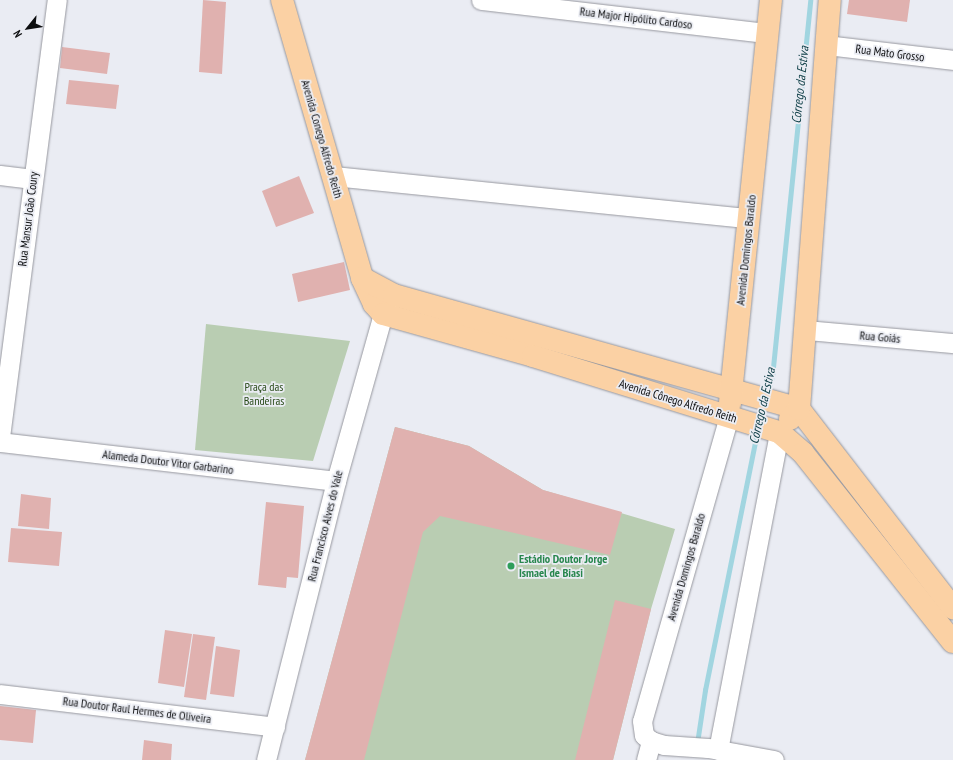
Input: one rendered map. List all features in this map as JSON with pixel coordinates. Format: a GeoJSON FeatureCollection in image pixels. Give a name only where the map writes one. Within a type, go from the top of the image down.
{"type":"FeatureCollection","features":[{"type":"Feature","properties":{"kind":"main road","name":"Avenida Conego Alfredo Reith"},"geometry":{"type":"LineString","coordinates":[[282,0],[362,278],[374,304],[383,314]]}},
{"type":"Feature","properties":{"kind":"main road","name":"Avenida Domingos Baraldo"},"geometry":{"type":"LineString","coordinates":[[738,419],[742,392],[749,218],[771,0]]}},
{"type":"Feature","properties":{"kind":"main road"},"geometry":{"type":"LineString","coordinates":[[830,0],[799,409],[953,608]]}},
{"type":"Feature","properties":{"kind":"main road"},"geometry":{"type":"LineString","coordinates":[[362,278],[394,295]]}},
{"type":"Feature","properties":{"kind":"main road","name":"Avenida Cônego Alfredo Reith"},"geometry":{"type":"LineString","coordinates":[[394,295],[541,335],[799,409]]}},
{"type":"Feature","properties":{"kind":"main road","name":"Avenida Cônego Alfredo Reith"},"geometry":{"type":"LineString","coordinates":[[383,314],[533,356],[774,430],[802,454],[950,635]]}},
{"type":"Feature","properties":{"kind":"main road"},"geometry":{"type":"LineString","coordinates":[[533,356],[541,335]]}},
{"type":"Feature","properties":{"kind":"main road"},"geometry":{"type":"LineString","coordinates":[[774,430],[799,409]]}},
{"type":"Feature","properties":{"kind":"street","name":"Rua Mansur João Coury"},"geometry":{"type":"LineString","coordinates":[[0,437],[57,0]]}},
{"type":"Feature","properties":{"kind":"street","name":"Rua Major Hipólito Cardoso"},"geometry":{"type":"LineString","coordinates":[[481,0],[767,33]]}},
{"type":"Feature","properties":{"kind":"street","name":"Rua Mato Grosso"},"geometry":{"type":"LineString","coordinates":[[826,45],[953,60]]}},
{"type":"Feature","properties":{"kind":"street"},"geometry":{"type":"LineString","coordinates":[[0,175],[33,179]]}},
{"type":"Feature","properties":{"kind":"street"},"geometry":{"type":"LineString","coordinates":[[333,176],[749,218]]}},
{"type":"Feature","properties":{"kind":"street","name":"Rua Francisco Alves do Vale"},"geometry":{"type":"LineString","coordinates":[[266,760],[336,481],[383,314],[394,295]]}},
{"type":"Feature","properties":{"kind":"street","name":"Rua Goiás"},"geometry":{"type":"LineString","coordinates":[[806,330],[953,343]]}},
{"type":"Feature","properties":{"kind":"street","name":"Avenida Domingos Baraldo"},"geometry":{"type":"LineString","coordinates":[[651,741],[644,735],[642,722],[738,419]]}},
{"type":"Feature","properties":{"kind":"street"},"geometry":{"type":"LineString","coordinates":[[713,749],[774,430]]}},
{"type":"Feature","properties":{"kind":"street","name":"Alameda Doutor Vitor Garbarino"},"geometry":{"type":"LineString","coordinates":[[0,442],[336,481]]}},
{"type":"Feature","properties":{"kind":"street","name":"Rua Doutor Raul Hermes de Oliveira"},"geometry":{"type":"LineString","coordinates":[[0,694],[275,727]]}},
{"type":"Feature","properties":{"kind":"street"},"geometry":{"type":"LineString","coordinates":[[646,760],[651,741],[685,747],[713,749],[774,760]]}},
{"type":"Feature","properties":{"kind":"green space","name":"Praça das Bandeiras"},"geometry":{"type":"Polygon","coordinates":[[[206,324],[350,341],[313,461],[195,450],[206,324]]]}},
{"type":"Feature","properties":{"kind":"green space","name":"Estádio Doutor Jorge Ismael de Biasi"},"geometry":{"type":"Polygon","coordinates":[[[395,427],[469,446],[543,490],[675,529],[651,609],[613,760],[305,760],[395,427]]]}},
{"type":"Feature","properties":{"kind":"building"},"geometry":{"type":"Polygon","coordinates":[[[203,0],[226,2],[222,74],[199,72],[203,0]]]}},
{"type":"Feature","properties":{"kind":"building"},"geometry":{"type":"Polygon","coordinates":[[[849,0],[910,0],[907,22],[847,14],[849,0]]]}},
{"type":"Feature","properties":{"kind":"building"},"geometry":{"type":"Polygon","coordinates":[[[62,47],[110,53],[107,74],[60,68],[62,47]]]}},
{"type":"Feature","properties":{"kind":"building"},"geometry":{"type":"Polygon","coordinates":[[[69,80],[119,85],[116,109],[66,104],[69,80]]]}},
{"type":"Feature","properties":{"kind":"building"},"geometry":{"type":"Polygon","coordinates":[[[299,176],[314,213],[276,227],[262,191],[299,176]]]}},
{"type":"Feature","properties":{"kind":"building"},"geometry":{"type":"Polygon","coordinates":[[[344,262],[350,290],[298,302],[292,274],[344,262]]]}},
{"type":"Feature","properties":{"kind":"building"},"geometry":{"type":"Polygon","coordinates":[[[395,427],[469,446],[543,490],[622,512],[610,555],[440,516],[423,532],[364,760],[305,760],[395,427]]]}},
{"type":"Feature","properties":{"kind":"building"},"geometry":{"type":"Polygon","coordinates":[[[21,494],[51,498],[49,529],[18,526],[21,494]]]}},
{"type":"Feature","properties":{"kind":"building"},"geometry":{"type":"Polygon","coordinates":[[[266,502],[304,506],[298,578],[287,577],[286,588],[258,585],[266,502]]]}},
{"type":"Feature","properties":{"kind":"building"},"geometry":{"type":"Polygon","coordinates":[[[11,528],[62,532],[59,566],[8,562],[11,528]]]}},
{"type":"Feature","properties":{"kind":"building"},"geometry":{"type":"Polygon","coordinates":[[[615,600],[651,609],[613,760],[575,760],[615,600]]]}},
{"type":"Feature","properties":{"kind":"building"},"geometry":{"type":"Polygon","coordinates":[[[165,630],[192,634],[184,687],[158,683],[165,630]]]}},
{"type":"Feature","properties":{"kind":"building"},"geometry":{"type":"Polygon","coordinates":[[[193,634],[215,637],[206,700],[184,697],[193,634]]]}},
{"type":"Feature","properties":{"kind":"building"},"geometry":{"type":"Polygon","coordinates":[[[216,646],[240,650],[234,697],[210,694],[216,646]]]}},
{"type":"Feature","properties":{"kind":"building"},"geometry":{"type":"Polygon","coordinates":[[[0,706],[36,710],[33,743],[0,740],[0,706]]]}},
{"type":"Feature","properties":{"kind":"building"},"geometry":{"type":"Polygon","coordinates":[[[144,740],[172,744],[171,760],[142,760],[144,740]]]}},
{"type":"Feature","properties":{"kind":"waterway","name":"Córrego da Estiva"},"geometry":{"type":"LineString","coordinates":[[767,394],[772,377],[810,0]]}},
{"type":"Feature","properties":{"kind":"waterway","name":"Córrego da Estiva"},"geometry":{"type":"LineString","coordinates":[[759,421],[764,404]]}},
{"type":"Feature","properties":{"kind":"waterway","name":"Córrego da Estiva"},"geometry":{"type":"LineString","coordinates":[[697,743],[705,690],[757,431]]}},
{"type":"Feature","properties":{"kind":"place","name":"Estádio Doutor Jorge Ismael de Biasi"},"geometry":{"type":"Point","coordinates":[511,566]}}]}
